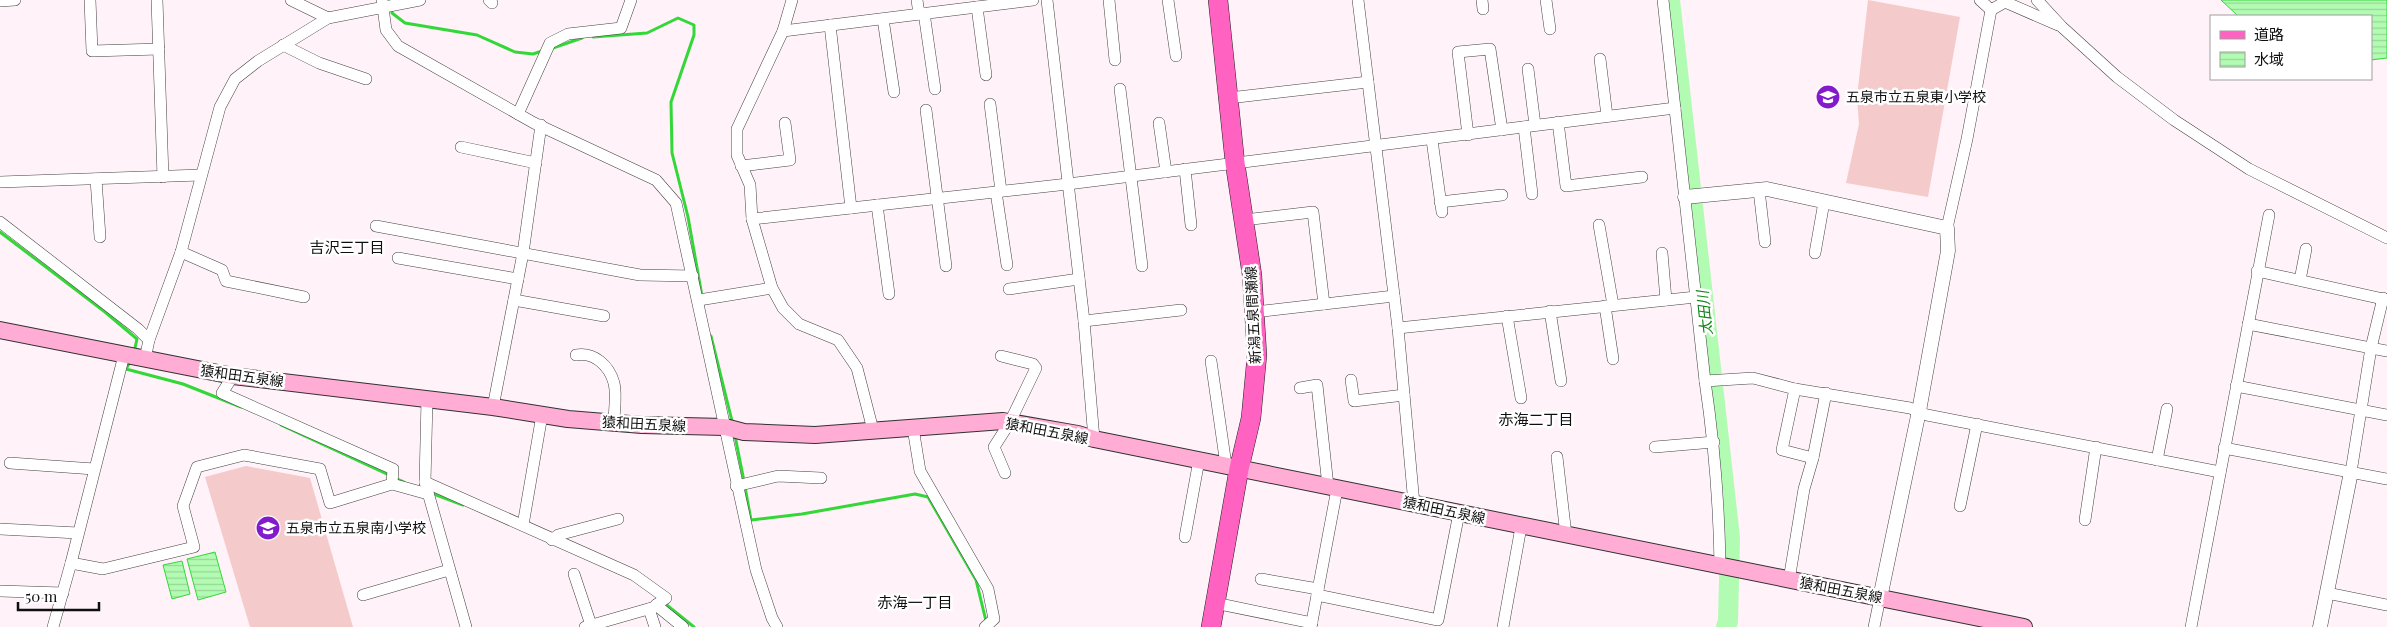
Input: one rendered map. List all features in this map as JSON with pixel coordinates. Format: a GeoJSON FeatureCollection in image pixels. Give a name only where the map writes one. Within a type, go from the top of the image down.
{"type":"FeatureCollection","features":[{"type":"Feature","properties":{"kind":"main road","name":"新潟五泉間瀬線"},"geometry":{"type":"LineString","coordinates":[[1211,627],[1232,467],[1251,418],[1257,355],[1252,275],[1235,163],[1218,0]]}},
{"type":"Feature","properties":{"kind":"main road","name":"猿和田五泉線"},"geometry":{"type":"LineString","coordinates":[[0,330],[233,376],[614,423],[725,426],[744,432],[815,435],[967,422],[1010,422],[1078,434],[1094,439],[1333,488],[2024,627]]}},
{"type":"Feature","properties":{"kind":"street"},"geometry":{"type":"LineString","coordinates":[[0,1],[15,0]]}},
{"type":"Feature","properties":{"kind":"street"},"geometry":{"type":"LineString","coordinates":[[90,0],[92,51],[159,49]]}},
{"type":"Feature","properties":{"kind":"street"},"geometry":{"type":"LineString","coordinates":[[157,0],[163,177]]}},
{"type":"Feature","properties":{"kind":"street"},"geometry":{"type":"LineString","coordinates":[[292,0],[328,18]]}},
{"type":"Feature","properties":{"kind":"street"},"geometry":{"type":"LineString","coordinates":[[145,359],[149,340],[181,252],[220,107],[236,79],[283,44],[328,18],[382,3],[420,0]]}},
{"type":"Feature","properties":{"kind":"street"},"geometry":{"type":"LineString","coordinates":[[518,114],[550,43],[568,34],[621,28],[631,0]]}},
{"type":"Feature","properties":{"kind":"street"},"geometry":{"type":"LineString","coordinates":[[792,0],[783,31],[737,129],[737,155],[750,185],[752,219],[772,288],[783,308],[799,324],[838,340],[857,368],[873,430]]}},
{"type":"Feature","properties":{"kind":"street"},"geometry":{"type":"LineString","coordinates":[[917,0],[922,14],[935,90]]}},
{"type":"Feature","properties":{"kind":"street"},"geometry":{"type":"LineString","coordinates":[[783,31],[1033,0]]}},
{"type":"Feature","properties":{"kind":"street"},"geometry":{"type":"LineString","coordinates":[[1047,0],[1084,320],[1094,439]]}},
{"type":"Feature","properties":{"kind":"street"},"geometry":{"type":"LineString","coordinates":[[1108,0],[1116,60]]}},
{"type":"Feature","properties":{"kind":"street"},"geometry":{"type":"LineString","coordinates":[[1168,0],[1176,56]]}},
{"type":"Feature","properties":{"kind":"street"},"geometry":{"type":"LineString","coordinates":[[1358,0],[1374,145],[1398,328],[1414,504]]}},
{"type":"Feature","properties":{"kind":"street"},"geometry":{"type":"LineString","coordinates":[[1546,0],[1550,29]]}},
{"type":"Feature","properties":{"kind":"street"},"geometry":{"type":"LineString","coordinates":[[1663,0],[1675,108],[1690,196],[1696,297],[1714,442],[1719,504],[1728,566]]}},
{"type":"Feature","properties":{"kind":"street"},"geometry":{"type":"LineString","coordinates":[[1980,0],[1991,10]]}},
{"type":"Feature","properties":{"kind":"street"},"geometry":{"type":"LineString","coordinates":[[2037,0],[2062,27],[2117,77],[2174,120],[2242,164],[2318,205],[2387,238]]}},
{"type":"Feature","properties":{"kind":"street"},"geometry":{"type":"LineString","coordinates":[[1874,627],[1919,411],[1948,251],[1947,228],[1967,139],[1991,10],[2005,2],[2062,27]]}},
{"type":"Feature","properties":{"kind":"street"},"geometry":{"type":"LineString","coordinates":[[382,3],[386,30],[398,46],[518,114],[656,180],[676,203],[694,276],[736,486],[756,570],[772,618],[777,627]]}},
{"type":"Feature","properties":{"kind":"street"},"geometry":{"type":"LineString","coordinates":[[977,7],[986,75]]}},
{"type":"Feature","properties":{"kind":"street"},"geometry":{"type":"LineString","coordinates":[[883,18],[894,92]]}},
{"type":"Feature","properties":{"kind":"street"},"geometry":{"type":"LineString","coordinates":[[830,25],[851,208]]}},
{"type":"Feature","properties":{"kind":"street"},"geometry":{"type":"LineString","coordinates":[[283,44],[318,63],[366,79]]}},
{"type":"Feature","properties":{"kind":"street"},"geometry":{"type":"LineString","coordinates":[[1468,135],[1458,52],[1490,49],[1502,130]]}},
{"type":"Feature","properties":{"kind":"street"},"geometry":{"type":"LineString","coordinates":[[1600,59],[1606,116]]}},
{"type":"Feature","properties":{"kind":"street"},"geometry":{"type":"LineString","coordinates":[[1528,69],[1532,194]]}},
{"type":"Feature","properties":{"kind":"street"},"geometry":{"type":"LineString","coordinates":[[1229,98],[1368,82]]}},
{"type":"Feature","properties":{"kind":"street"},"geometry":{"type":"LineString","coordinates":[[1120,89],[1142,266]]}},
{"type":"Feature","properties":{"kind":"street"},"geometry":{"type":"LineString","coordinates":[[990,104],[1007,265]]}},
{"type":"Feature","properties":{"kind":"street"},"geometry":{"type":"LineString","coordinates":[[752,219],[1068,184],[1374,145],[1432,140],[1675,108]]}},
{"type":"Feature","properties":{"kind":"street"},"geometry":{"type":"LineString","coordinates":[[926,110],[946,266]]}},
{"type":"Feature","properties":{"kind":"street"},"geometry":{"type":"LineString","coordinates":[[1558,122],[1566,186],[1642,177]]}},
{"type":"Feature","properties":{"kind":"street"},"geometry":{"type":"LineString","coordinates":[[742,166],[790,160],[785,123]]}},
{"type":"Feature","properties":{"kind":"street"},"geometry":{"type":"LineString","coordinates":[[1159,123],[1166,172]]}},
{"type":"Feature","properties":{"kind":"street"},"geometry":{"type":"LineString","coordinates":[[493,407],[523,253],[541,125]]}},
{"type":"Feature","properties":{"kind":"street"},"geometry":{"type":"LineString","coordinates":[[1432,140],[1441,207],[1502,195]]}},
{"type":"Feature","properties":{"kind":"street"},"geometry":{"type":"LineString","coordinates":[[461,147],[536,163]]}},
{"type":"Feature","properties":{"kind":"street"},"geometry":{"type":"LineString","coordinates":[[1184,170],[1191,224]]}},
{"type":"Feature","properties":{"kind":"street"},"geometry":{"type":"LineString","coordinates":[[0,182],[201,175]]}},
{"type":"Feature","properties":{"kind":"street"},"geometry":{"type":"LineString","coordinates":[[96,179],[100,237]]}},
{"type":"Feature","properties":{"kind":"street"},"geometry":{"type":"LineString","coordinates":[[1690,196],[1767,189],[1947,228]]}},
{"type":"Feature","properties":{"kind":"street"},"geometry":{"type":"LineString","coordinates":[[1759,190],[1765,242]]}},
{"type":"Feature","properties":{"kind":"street"},"geometry":{"type":"LineString","coordinates":[[1815,253],[1824,202]]}},
{"type":"Feature","properties":{"kind":"street"},"geometry":{"type":"LineString","coordinates":[[877,205],[888,294]]}},
{"type":"Feature","properties":{"kind":"street"},"geometry":{"type":"LineString","coordinates":[[1244,220],[1313,212],[1324,304]]}},
{"type":"Feature","properties":{"kind":"street"},"geometry":{"type":"LineString","coordinates":[[2191,627],[2269,215]]}},
{"type":"Feature","properties":{"kind":"street"},"geometry":{"type":"LineString","coordinates":[[0,222],[149,340]]}},
{"type":"Feature","properties":{"kind":"street"},"geometry":{"type":"LineString","coordinates":[[1599,225],[1609,306],[1612,359]]}},
{"type":"Feature","properties":{"kind":"street"},"geometry":{"type":"LineString","coordinates":[[376,226],[640,276],[694,276]]}},
{"type":"Feature","properties":{"kind":"street"},"geometry":{"type":"LineString","coordinates":[[2300,280],[2306,249]]}},
{"type":"Feature","properties":{"kind":"street"},"geometry":{"type":"LineString","coordinates":[[181,252],[222,270],[226,281],[304,296]]}},
{"type":"Feature","properties":{"kind":"street"},"geometry":{"type":"LineString","coordinates":[[1662,253],[1666,300]]}},
{"type":"Feature","properties":{"kind":"street"},"geometry":{"type":"LineString","coordinates":[[398,258],[518,279]]}},
{"type":"Feature","properties":{"kind":"street"},"geometry":{"type":"LineString","coordinates":[[2257,271],[2385,299],[2371,348],[2351,472],[2320,627]]}},
{"type":"Feature","properties":{"kind":"street"},"geometry":{"type":"LineString","coordinates":[[1009,289],[1079,279]]}},
{"type":"Feature","properties":{"kind":"street"},"geometry":{"type":"LineString","coordinates":[[698,300],[772,288]]}},
{"type":"Feature","properties":{"kind":"street"},"geometry":{"type":"LineString","coordinates":[[1255,312],[1394,296]]}},
{"type":"Feature","properties":{"kind":"street"},"geometry":{"type":"LineString","coordinates":[[1398,328],[1696,297]]}},
{"type":"Feature","properties":{"kind":"street"},"geometry":{"type":"LineString","coordinates":[[514,300],[604,316]]}},
{"type":"Feature","properties":{"kind":"street"},"geometry":{"type":"LineString","coordinates":[[1084,320],[1180,310]]}},
{"type":"Feature","properties":{"kind":"street"},"geometry":{"type":"LineString","coordinates":[[1550,311],[1561,381]]}},
{"type":"Feature","properties":{"kind":"street"},"geometry":{"type":"LineString","coordinates":[[1507,316],[1521,398]]}},
{"type":"Feature","properties":{"kind":"street"},"geometry":{"type":"LineString","coordinates":[[2248,324],[2387,351]]}},
{"type":"Feature","properties":{"kind":"street"},"geometry":{"type":"LineString","coordinates":[[576,355],[586,353],[595,356],[608,370],[614,383],[614,423]]}},
{"type":"Feature","properties":{"kind":"street"},"geometry":{"type":"LineString","coordinates":[[53,627],[72,563],[124,355]]}},
{"type":"Feature","properties":{"kind":"street"},"geometry":{"type":"LineString","coordinates":[[1001,356],[1033,364],[1036,368],[1010,422],[994,447],[1005,473]]}},
{"type":"Feature","properties":{"kind":"street"},"geometry":{"type":"LineString","coordinates":[[1211,361],[1232,467]]}},
{"type":"Feature","properties":{"kind":"street"},"geometry":{"type":"LineString","coordinates":[[233,376],[222,393],[393,469],[392,484]]}},
{"type":"Feature","properties":{"kind":"street"},"geometry":{"type":"LineString","coordinates":[[1705,381],[1753,378],[1795,389],[1919,411],[1927,415],[2220,472]]}},
{"type":"Feature","properties":{"kind":"street"},"geometry":{"type":"LineString","coordinates":[[1351,380],[1354,401],[1404,395]]}},
{"type":"Feature","properties":{"kind":"street"},"geometry":{"type":"LineString","coordinates":[[1215,603],[1312,625],[1333,488],[1317,385],[1300,388]]}},
{"type":"Feature","properties":{"kind":"street"},"geometry":{"type":"LineString","coordinates":[[2236,386],[2387,415]]}},
{"type":"Feature","properties":{"kind":"street"},"geometry":{"type":"LineString","coordinates":[[1795,389],[1782,450],[1813,458]]}},
{"type":"Feature","properties":{"kind":"street"},"geometry":{"type":"LineString","coordinates":[[1789,580],[1804,489],[1813,458],[1826,393]]}},
{"type":"Feature","properties":{"kind":"street"},"geometry":{"type":"LineString","coordinates":[[428,400],[425,482],[466,627]]}},
{"type":"Feature","properties":{"kind":"street"},"geometry":{"type":"LineString","coordinates":[[2157,460],[2167,409]]}},
{"type":"Feature","properties":{"kind":"street"},"geometry":{"type":"LineString","coordinates":[[523,525],[542,415]]}},
{"type":"Feature","properties":{"kind":"street"},"geometry":{"type":"LineString","coordinates":[[1960,506],[1977,424]]}},
{"type":"Feature","properties":{"kind":"street"},"geometry":{"type":"LineString","coordinates":[[912,428],[920,471],[988,589],[994,619],[985,627]]}},
{"type":"Feature","properties":{"kind":"street"},"geometry":{"type":"LineString","coordinates":[[1655,447],[1714,442]]}},
{"type":"Feature","properties":{"kind":"street"},"geometry":{"type":"LineString","coordinates":[[2085,520],[2096,448]]}},
{"type":"Feature","properties":{"kind":"street"},"geometry":{"type":"LineString","coordinates":[[2224,448],[2387,479]]}},
{"type":"Feature","properties":{"kind":"street"},"geometry":{"type":"LineString","coordinates":[[72,563],[102,568],[194,547],[184,506],[197,468],[244,455],[320,470],[330,503],[392,484],[428,494]]}},
{"type":"Feature","properties":{"kind":"street"},"geometry":{"type":"LineString","coordinates":[[1557,457],[1566,535]]}},
{"type":"Feature","properties":{"kind":"street"},"geometry":{"type":"LineString","coordinates":[[1186,537],[1199,460]]}},
{"type":"Feature","properties":{"kind":"street"},"geometry":{"type":"LineString","coordinates":[[10,463],[94,469]]}},
{"type":"Feature","properties":{"kind":"street"},"geometry":{"type":"LineString","coordinates":[[736,486],[778,476],[821,478]]}},
{"type":"Feature","properties":{"kind":"street"},"geometry":{"type":"LineString","coordinates":[[425,482],[634,575],[666,598],[653,607],[588,626],[574,574]]}},
{"type":"Feature","properties":{"kind":"street"},"geometry":{"type":"LineString","coordinates":[[1262,578],[1441,624],[1459,513]]}},
{"type":"Feature","properties":{"kind":"street"},"geometry":{"type":"LineString","coordinates":[[552,540],[558,535],[618,520]]}},
{"type":"Feature","properties":{"kind":"street"},"geometry":{"type":"LineString","coordinates":[[1503,627],[1521,526]]}},
{"type":"Feature","properties":{"kind":"street"},"geometry":{"type":"LineString","coordinates":[[0,529],[78,534]]}},
{"type":"Feature","properties":{"kind":"street"},"geometry":{"type":"LineString","coordinates":[[363,595],[449,570]]}},
{"type":"Feature","properties":{"kind":"street"},"geometry":{"type":"LineString","coordinates":[[0,591],[63,593]]}},
{"type":"Feature","properties":{"kind":"street"},"geometry":{"type":"LineString","coordinates":[[2327,593],[2387,606]]}},
{"type":"Feature","properties":{"kind":"street"},"geometry":{"type":"LineString","coordinates":[[653,607],[655,627]]}},
{"type":"Feature","properties":{"kind":"street"},"geometry":{"type":"LineString","coordinates":[[653,607],[683,627]]}},
{"type":"Feature","properties":{"kind":"shaded area"},"geometry":{"type":"Polygon","coordinates":[[[1868,0],[1960,17],[1928,197],[1846,183],[1859,124],[1857,97],[1868,0]]]}},
{"type":"Feature","properties":{"kind":"shaded area"},"geometry":{"type":"Polygon","coordinates":[[[246,466],[310,478],[353,627],[250,627],[205,477],[246,466]]]}},
{"type":"Feature","properties":{"kind":"water"},"geometry":{"type":"Polygon","coordinates":[[[2221,0],[2387,0],[2387,58],[2372,60],[2372,15],[2237,15],[2221,0]]]}},
{"type":"Feature","properties":{"kind":"water"},"geometry":{"type":"Polygon","coordinates":[[[215,552],[226,592],[198,600],[187,559],[215,552]]]}},
{"type":"Feature","properties":{"kind":"water"},"geometry":{"type":"Polygon","coordinates":[[[182,561],[190,594],[172,599],[163,565],[182,561]]]}},
{"type":"Feature","properties":{"kind":"waterway"},"geometry":{"type":"LineString","coordinates":[[390,0],[392,13],[405,23],[477,35],[515,52],[533,54],[542,51]]}},
{"type":"Feature","properties":{"kind":"waterway","name":"太田川"},"geometry":{"type":"LineString","coordinates":[[1670,0],[1730,538],[1728,621],[1726,627]]}},
{"type":"Feature","properties":{"kind":"waterway"},"geometry":{"type":"LineString","coordinates":[[593,37],[647,33],[678,18],[694,25],[694,35],[671,102],[672,153],[688,217],[702,296]]}},
{"type":"Feature","properties":{"kind":"waterway"},"geometry":{"type":"LineString","coordinates":[[550,49],[582,38]]}},
{"type":"Feature","properties":{"kind":"waterway"},"geometry":{"type":"LineString","coordinates":[[0,232],[105,312],[137,339],[134,352]]}},
{"type":"Feature","properties":{"kind":"waterway"},"geometry":{"type":"LineString","coordinates":[[711,336],[733,425]]}},
{"type":"Feature","properties":{"kind":"waterway"},"geometry":{"type":"LineString","coordinates":[[130,362],[126,369],[183,384],[241,407]]}},
{"type":"Feature","properties":{"kind":"waterway"},"geometry":{"type":"LineString","coordinates":[[281,425],[404,482]]}},
{"type":"Feature","properties":{"kind":"waterway"},"geometry":{"type":"LineString","coordinates":[[735,436],[744,481]]}},
{"type":"Feature","properties":{"kind":"waterway"},"geometry":{"type":"LineString","coordinates":[[745,487],[751,520],[802,514],[915,494],[928,497],[976,580],[986,621]]}},
{"type":"Feature","properties":{"kind":"waterway"},"geometry":{"type":"LineString","coordinates":[[431,493],[463,505]]}},
{"type":"Feature","properties":{"kind":"waterway"},"geometry":{"type":"LineString","coordinates":[[663,602],[694,627]]}},
{"type":"Feature","properties":{"kind":"place","name":"五泉市立五泉東小学校"},"geometry":{"type":"Point","coordinates":[1828,97]}},
{"type":"Feature","properties":{"kind":"place","name":"五泉市立五泉南小学校"},"geometry":{"type":"Point","coordinates":[268,528]}},
{"type":"Feature","properties":{"kind":"district","name":"吉沢三丁目"},"geometry":{"type":"Point","coordinates":[347,248]}},
{"type":"Feature","properties":{"kind":"district","name":"赤海二丁目"},"geometry":{"type":"Point","coordinates":[1536,420]}},
{"type":"Feature","properties":{"kind":"district","name":"赤海一丁目"},"geometry":{"type":"Point","coordinates":[915,603]}}]}
